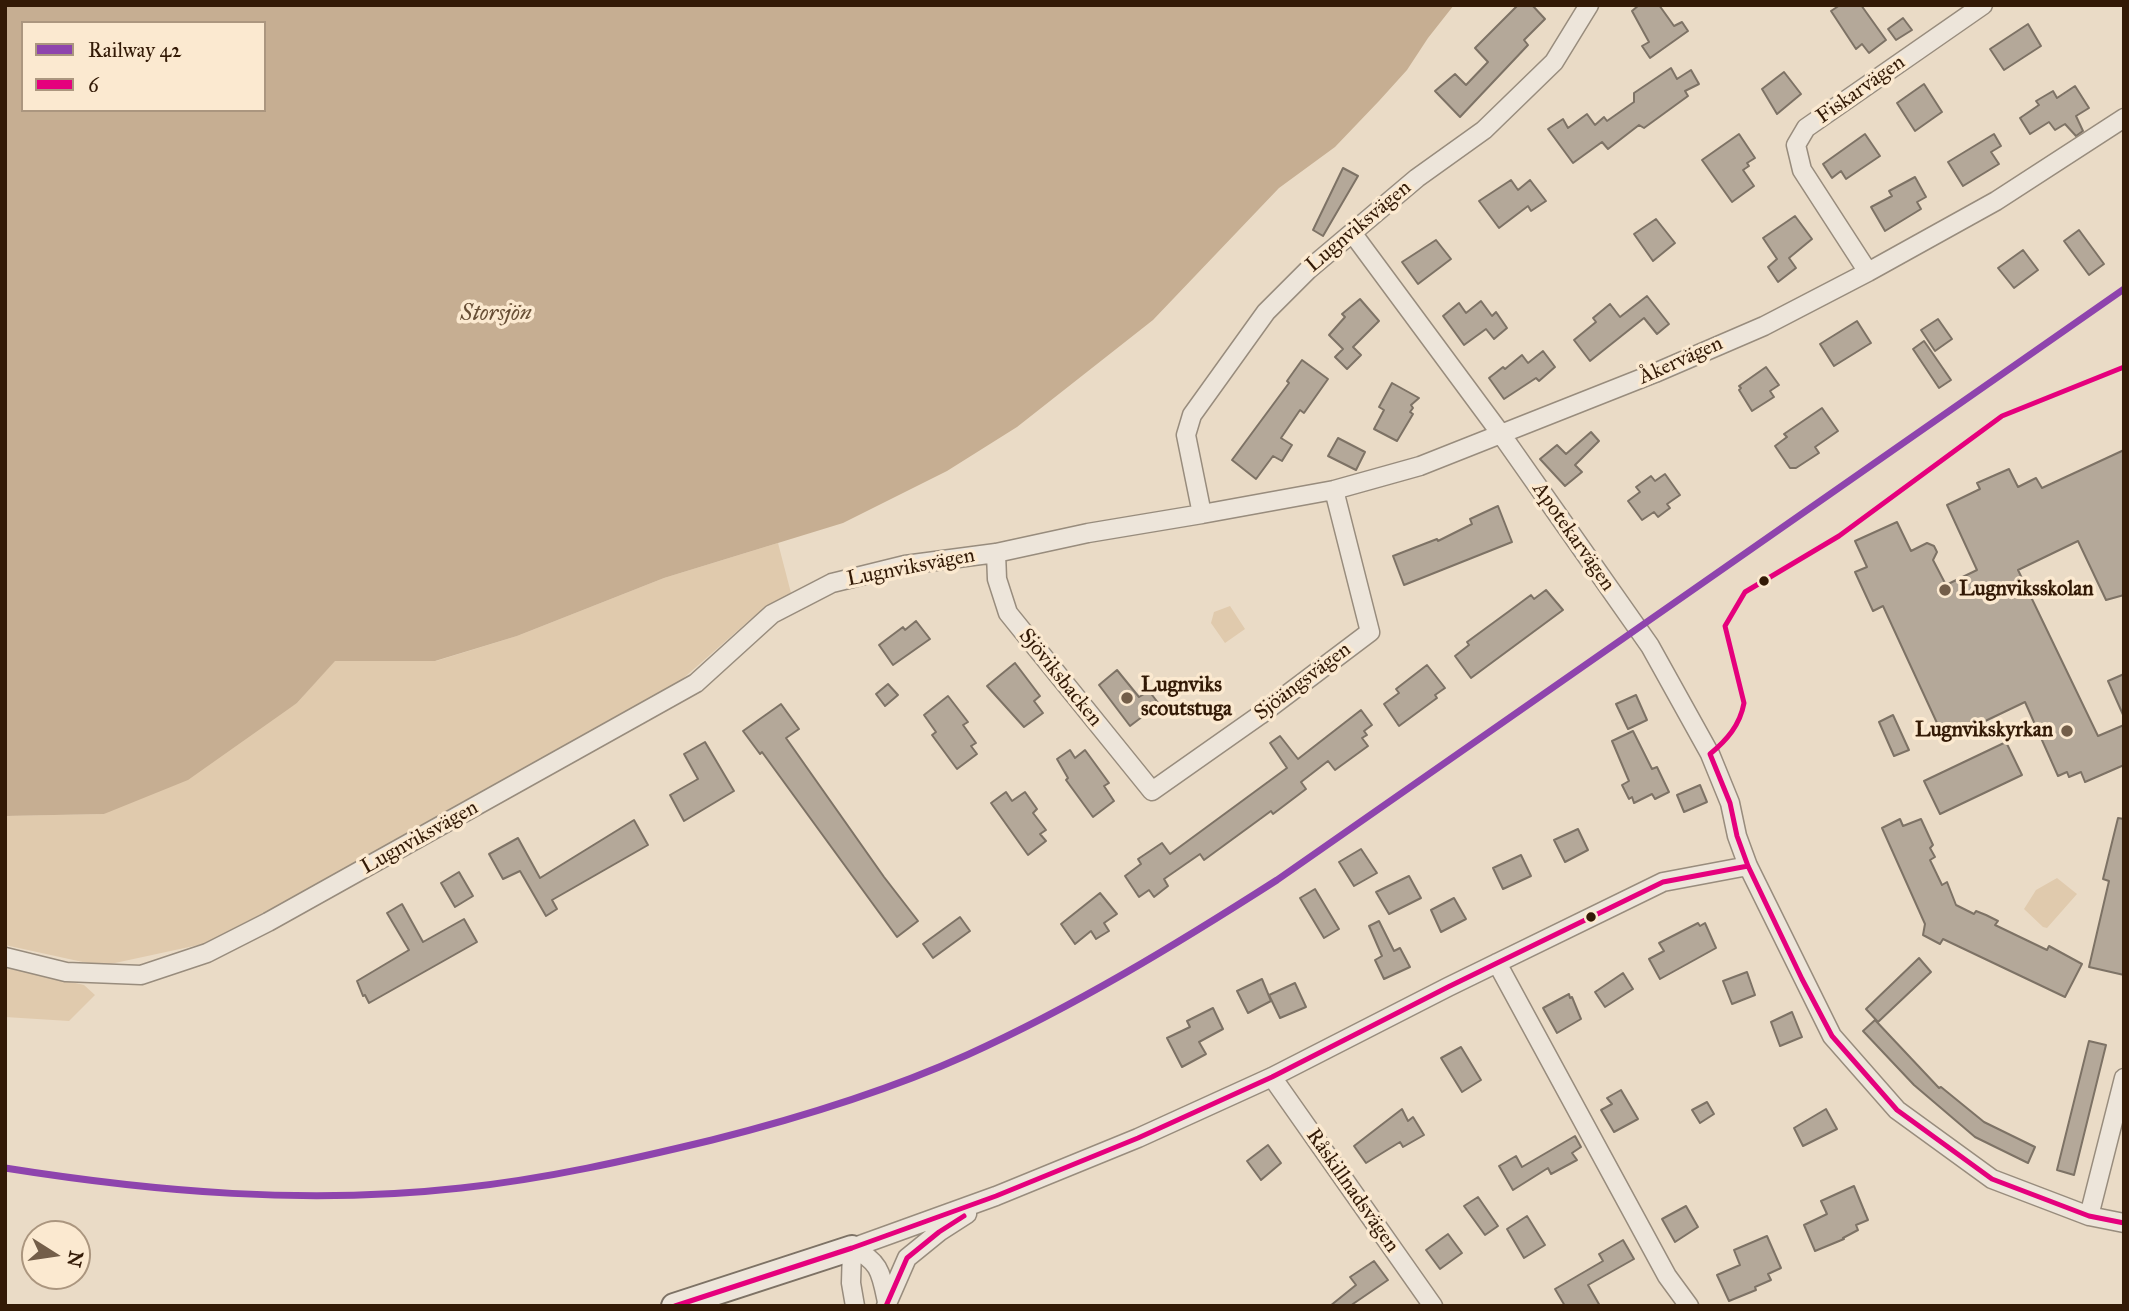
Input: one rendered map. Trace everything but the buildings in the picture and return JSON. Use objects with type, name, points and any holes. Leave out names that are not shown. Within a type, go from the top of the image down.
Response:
[{"type":"main road","points":[[674,1306],[852,1248]]},
{"type":"street","name":"Lugnviksvägen","points":[[5,957],[66,972],[141,975],[207,953],[280,916],[696,683],[772,614],[832,583],[905,565],[996,553],[1088,533],[1202,514],[1186,435],[1192,415],[1266,312],[1308,271],[1417,178],[1483,130],[1554,62],[1589,5]]},
{"type":"street","name":"Fiskarvägen","points":[[1868,272],[1802,170],[1796,145],[1806,128],[1983,5]]},
{"type":"street","name":"Åkervägen","points":[[1202,514],[1334,490],[1420,466],[1587,402],[1764,326],[1996,201],[2124,118]]},
{"type":"street","name":"Apotekarvägen","points":[[1353,234],[1501,434],[1650,646],[1710,754],[1730,803],[1737,836],[1748,866],[1832,1036],[1897,1110],[1992,1179],[2089,1216],[2124,1223]]},
{"type":"street","name":"Sjöängsvägen","points":[[1152,791],[1260,715],[1370,632],[1334,490]]},
{"type":"street","name":"Sjöviksbacken","points":[[996,553],[997,579],[1008,614],[1152,791]]},
{"type":"street","points":[[852,1248],[996,1196],[1138,1138],[1272,1077],[1663,882],[1748,866]]},
{"type":"street","points":[[1497,963],[1667,1276],[1689,1306]]},
{"type":"street","name":"Råskillnadsvägen","points":[[1272,1077],[1433,1306]]},
{"type":"street","points":[[2089,1216],[2124,1078]]},
{"type":"street","points":[[887,1304],[907,1258],[939,1232],[996,1196]]},
{"type":"street","points":[[852,1248],[870,1256],[881,1275],[887,1304]]},
{"type":"street","points":[[852,1248],[851,1283],[855,1306]]},
{"type":"shaded area","points":[[778,543],[791,593],[752,618],[679,682],[353,867],[203,944],[101,966],[5,945],[5,816],[104,814],[297,703],[334,661],[436,661],[517,636],[664,578]]},
{"type":"shaded area","points":[[1230,606],[1245,629],[1225,643],[1211,623],[1214,612]]},
{"type":"shaded area","points":[[2057,878],[2077,894],[2047,928],[2024,909],[2036,890]]},
{"type":"shaded area","points":[[5,967],[84,985],[95,995],[69,1021],[5,1017]]},
{"type":"water","name":"Storsjön","points":[[5,5],[1454,5],[1407,70],[1379,101],[1335,147],[1279,188],[1153,320],[1017,427],[947,471],[843,523],[664,578],[517,636],[435,661],[335,661],[297,703],[188,780],[104,814],[5,816]]},
{"type":"rail line","name":"42","points":[[5,1168],[118,1184],[232,1193],[346,1195],[461,1188],[619,1162],[712,1140],[777,1123],[905,1081],[1007,1036],[1086,995],[1277,880],[2124,289]]},
{"type":"transit line","name":"6","points":[[2124,367],[2002,416],[1839,536],[1745,592],[1725,626],[1744,703],[1732,731],[1710,754],[1730,803],[1737,836],[1748,866],[1802,979],[1832,1036],[1897,1110],[1992,1179],[2089,1216],[2124,1223]]},
{"type":"transit line","name":"6","points":[[675,1306],[852,1248],[996,1196],[1138,1138],[1272,1077],[1663,882],[1748,866]]},
{"type":"transit line","name":"6","points":[[886,1306],[907,1258],[964,1216]]},
{"type":"place","name":"Lugnviksskolan","points":[[1945,590]]},
{"type":"place","name":"Lugnviks scoutstuga","points":[[1127,698]]},
{"type":"place","name":"Lugnvikskyrkan","points":[[2067,731]]}]
